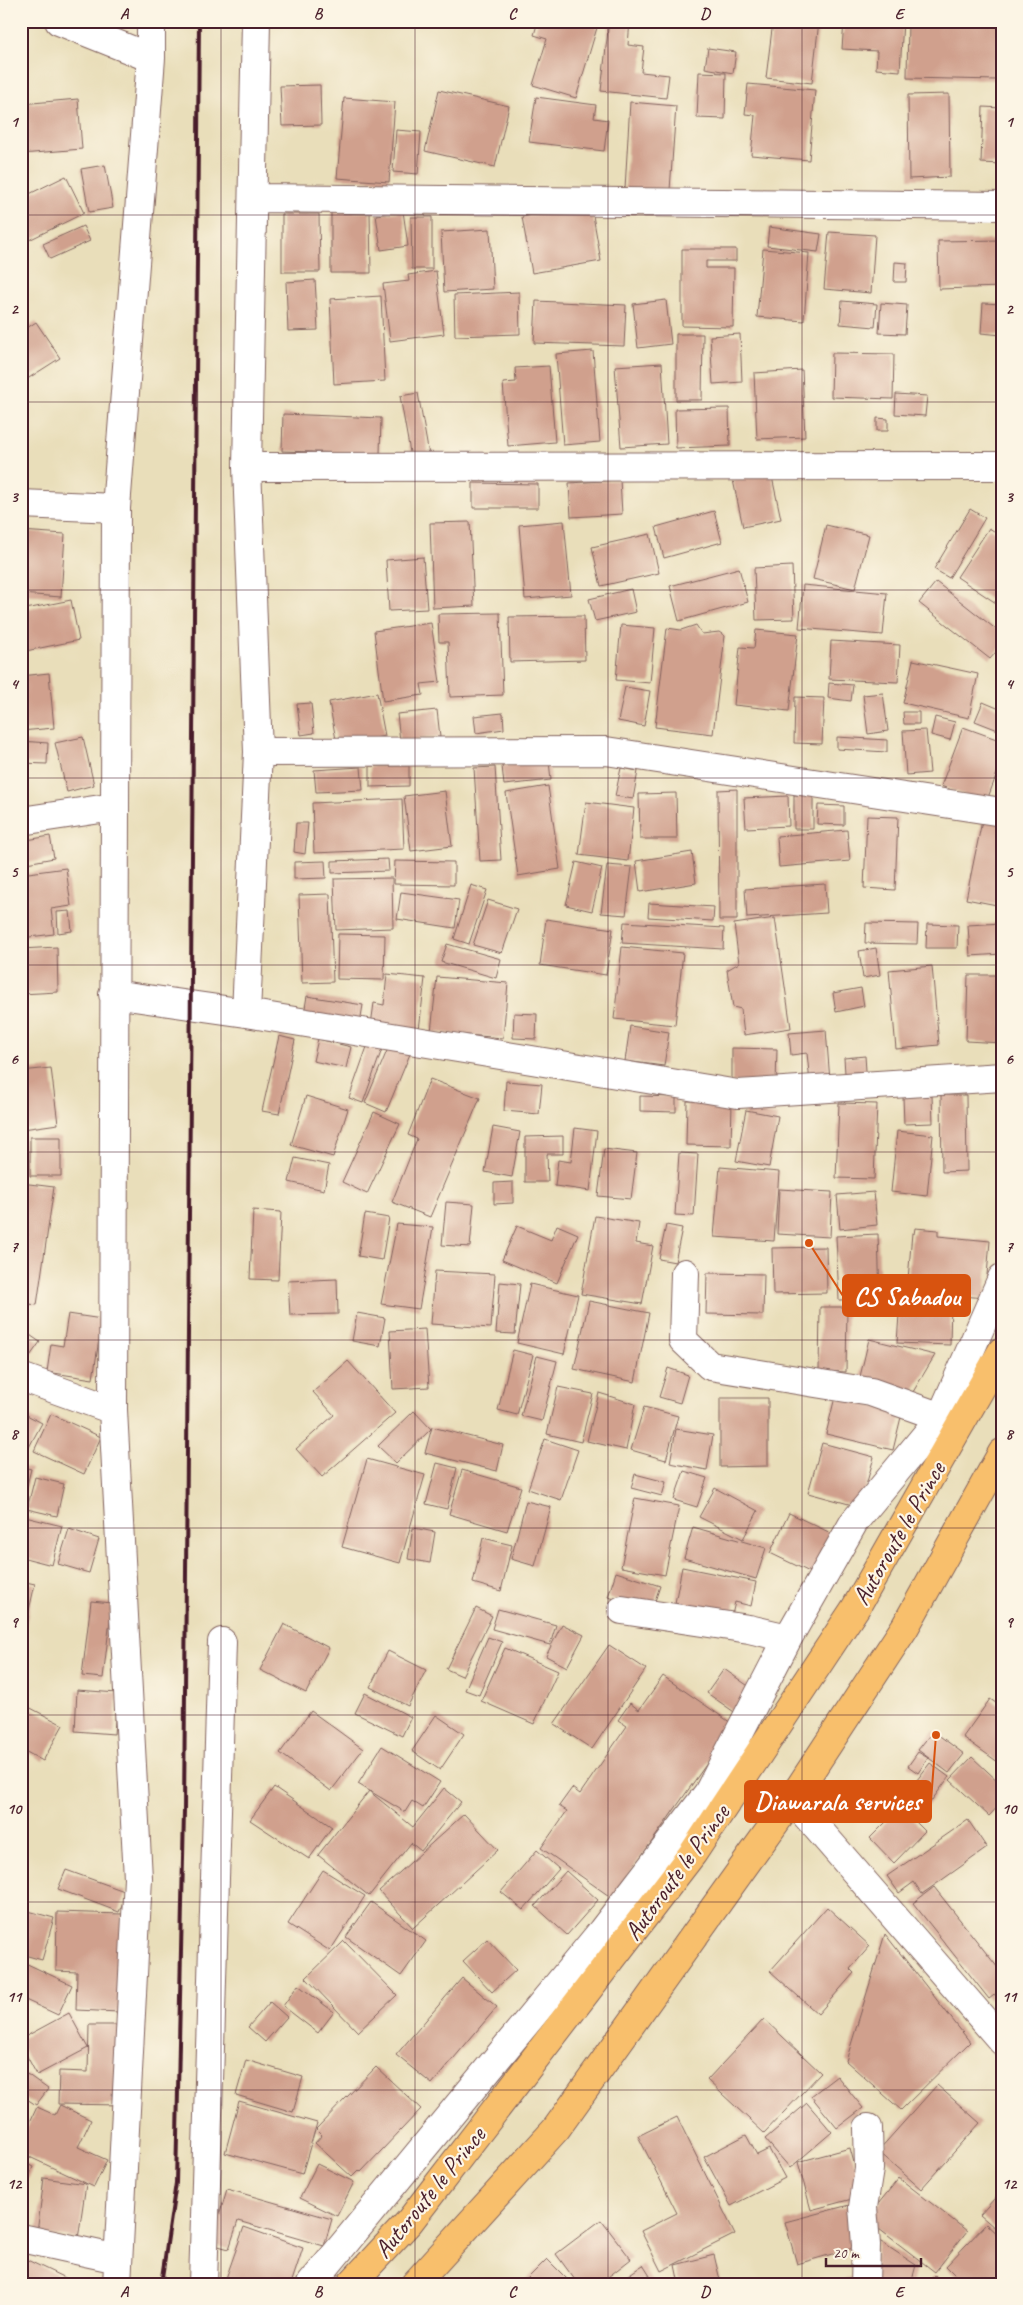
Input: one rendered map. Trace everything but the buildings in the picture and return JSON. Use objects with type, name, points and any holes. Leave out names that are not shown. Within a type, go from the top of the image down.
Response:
[{"type":"main road","name":"Autoroute le Prince","points":[[351,2284],[409,2222],[694,1853],[856,1607],[1002,1351]]},
{"type":"main road","name":"Autoroute le Prince","points":[[415,2284],[556,2129],[792,1799],[905,1627],[1002,1453]]},
{"type":"street","points":[[59,21],[151,58]]},
{"type":"street","points":[[21,2238],[118,2271],[138,1878],[113,1410],[116,508],[151,58],[151,21]]},
{"type":"street","points":[[246,1013],[258,752],[247,468],[256,21]]},
{"type":"street","points":[[253,198],[1002,206]]},
{"type":"street","points":[[247,468],[1002,466]]},
{"type":"street","points":[[21,504],[116,508]]},
{"type":"street","points":[[258,752],[606,751],[1002,812]]},
{"type":"street","points":[[21,821],[114,806]]},
{"type":"street","points":[[113,994],[246,1013],[738,1094],[1002,1077]]},
{"type":"street","points":[[685,1273],[683,1340],[710,1366],[871,1392],[941,1417]]},
{"type":"street","points":[[311,2284],[602,1930],[708,1793],[788,1638],[854,1522],[941,1417],[1002,1278]]},
{"type":"street","points":[[21,1377],[113,1410]]},
{"type":"street","points":[[622,1610],[749,1629],[788,1638]]},
{"type":"street","points":[[203,2284],[222,1642]]},
{"type":"street","points":[[792,1799],[999,2031]]},
{"type":"street","points":[[865,2284],[866,2245],[863,2207],[869,2169],[868,2128]]},
{"type":"railway","points":[[161,2284],[176,2183],[184,1811],[199,21]]},
{"type":"place","name":"CS Sabadou","points":[[809,1243]]},
{"type":"place","name":"Diawarala services","points":[[936,1735]]}]
